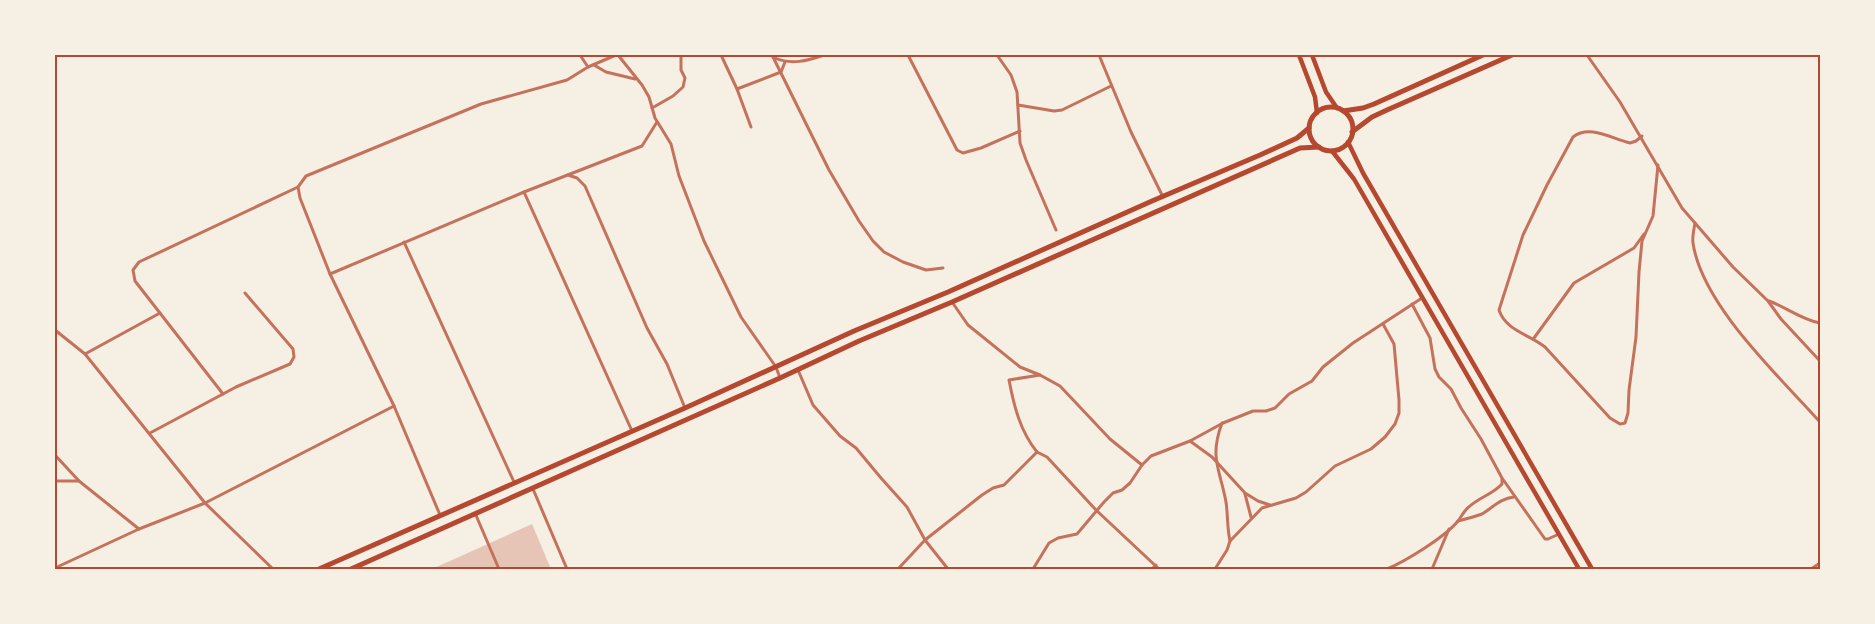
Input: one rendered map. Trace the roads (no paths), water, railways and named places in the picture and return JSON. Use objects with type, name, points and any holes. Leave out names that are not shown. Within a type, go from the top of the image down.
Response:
[{"type":"main road","points":[[1299,55],[1315,97],[1317,112]]},
{"type":"main road","points":[[1312,55],[1326,92],[1336,108]]},
{"type":"main road","points":[[1343,111],[1374,104],[1483,55]]},
{"type":"main road","points":[[1352,132],[1387,110],[1512,55]]},
{"type":"main road","points":[[319,569],[514,482],[632,432],[854,331],[948,292],[1297,138],[1309,128],[1317,112],[1330,107],[1336,108],[1343,111],[1352,122],[1352,132],[1344,147],[1332,150],[1319,147],[1305,148],[1291,152],[952,302],[859,340],[798,370],[351,569]]},
{"type":"main road","points":[[1309,128],[1314,142],[1319,147]]},
{"type":"main road","points":[[1348,142],[1363,173],[1592,569]]},
{"type":"main road","points":[[1332,150],[1354,179],[1579,569]]},
{"type":"main road","points":[[386,539],[390,551]]},
{"type":"street","points":[[580,55],[588,67]]},
{"type":"street","points":[[223,394],[135,281],[132,270],[139,262],[298,187],[306,176],[472,107],[567,80],[588,67],[617,55],[642,85],[657,122],[671,144],[679,176],[704,241],[741,317],[776,367],[780,378]]},
{"type":"street","points":[[652,108],[673,96],[683,87],[685,78],[681,70],[681,55]]},
{"type":"street","points":[[721,55],[737,89],[751,127]]},
{"type":"street","points":[[773,56],[785,62],[801,61],[824,55]]},
{"type":"street","points":[[908,55],[957,150],[963,153],[981,148],[1020,131]]},
{"type":"street","points":[[997,55],[1011,74],[1017,92],[1020,143],[1056,230]]},
{"type":"street","points":[[1099,55],[1131,132],[1163,197]]},
{"type":"street","points":[[1587,55],[1642,136],[1672,194],[1733,267],[1768,301],[1781,319],[1820,361]]},
{"type":"street","points":[[773,56],[829,170],[873,241],[884,252],[903,262],[926,270],[943,268]]},
{"type":"street","points":[[737,89],[781,72],[785,62]]},
{"type":"street","points":[[594,65],[606,72],[637,79]]},
{"type":"street","points":[[1018,105],[1054,111],[1062,110],[1111,86]]},
{"type":"street","points":[[330,274],[524,192],[642,146],[657,122]]},
{"type":"street","points":[[1642,136],[1630,143],[1589,131],[1578,133],[1573,137],[1547,184],[1518,247],[1515,264],[1499,310],[1501,317],[1512,328],[1534,338],[1545,347],[1610,418],[1620,424],[1625,423],[1628,413],[1636,337],[1642,241],[1653,216],[1658,164]]},
{"type":"street","points":[[568,175],[577,178],[585,186],[647,328],[667,364],[685,408]]},
{"type":"street","points":[[298,187],[300,198],[330,274],[394,406],[440,515]]},
{"type":"street","points":[[524,192],[632,432]]},
{"type":"street","points":[[1695,223],[1693,242],[1698,261],[1708,285],[1725,313],[1752,347],[1820,422]]},
{"type":"street","points":[[1534,338],[1574,283],[1634,248],[1647,229]]},
{"type":"street","points":[[404,242],[514,482]]},
{"type":"street","points":[[150,433],[223,394],[290,364],[294,357],[293,350],[245,293]]},
{"type":"street","points":[[1033,569],[1049,543],[1058,538],[1077,534],[1096,510],[1113,494],[1122,490],[1130,483],[1151,456],[1190,441],[1223,423],[1253,411],[1266,411],[1275,408],[1289,394],[1312,380],[1323,367],[1353,343],[1422,298]]},
{"type":"street","points":[[1768,301],[1783,306],[1810,321],[1820,323]]},
{"type":"street","points":[[952,302],[968,325],[1020,367],[1060,386],[1110,438],[1142,466]]},
{"type":"street","points":[[1412,304],[1430,338],[1435,369],[1439,377],[1451,388],[1514,498],[1544,538],[1548,540],[1559,534]]},
{"type":"street","points":[[86,354],[160,314]]},
{"type":"street","points":[[1230,541],[1251,517],[1262,508],[1296,498],[1306,492],[1335,466],[1371,449],[1385,437],[1395,424],[1399,413],[1399,400],[1394,344],[1383,324]]},
{"type":"street","points":[[55,330],[86,354],[205,503],[273,569]]},
{"type":"street","points":[[798,370],[813,405],[840,436],[856,448],[907,507],[925,540],[948,569]]},
{"type":"street","points":[[1040,375],[1009,380],[1013,402],[1029,442],[1037,452],[1047,457],[1096,510],[1159,569]]},
{"type":"street","points":[[55,568],[139,529],[205,503],[394,406]]},
{"type":"street","points":[[1215,569],[1228,550],[1230,541],[1226,501],[1216,461],[1215,446],[1223,423]]},
{"type":"street","points":[[1190,441],[1202,448],[1216,461],[1245,493],[1258,501],[1271,505]]},
{"type":"street","points":[[898,569],[925,540],[982,495],[1004,484],[1037,452]]},
{"type":"street","points":[[55,455],[79,481],[139,529]]},
{"type":"street","points":[[1387,569],[1398,564],[1450,528],[1469,506],[1498,489],[1502,484],[1502,478]]},
{"type":"street","points":[[55,481],[79,481]]},
{"type":"street","points":[[533,488],[567,569]]},
{"type":"street","points":[[1245,493],[1251,517]]},
{"type":"street","points":[[1458,521],[1483,513],[1508,498],[1514,498]]},
{"type":"street","points":[[475,513],[499,569]]},
{"type":"street","points":[[1432,569],[1450,528]]},
{"type":"street","points":[[1811,569],[1820,563]]},
{"type":"street","points":[[1152,569],[1156,565]]}]
